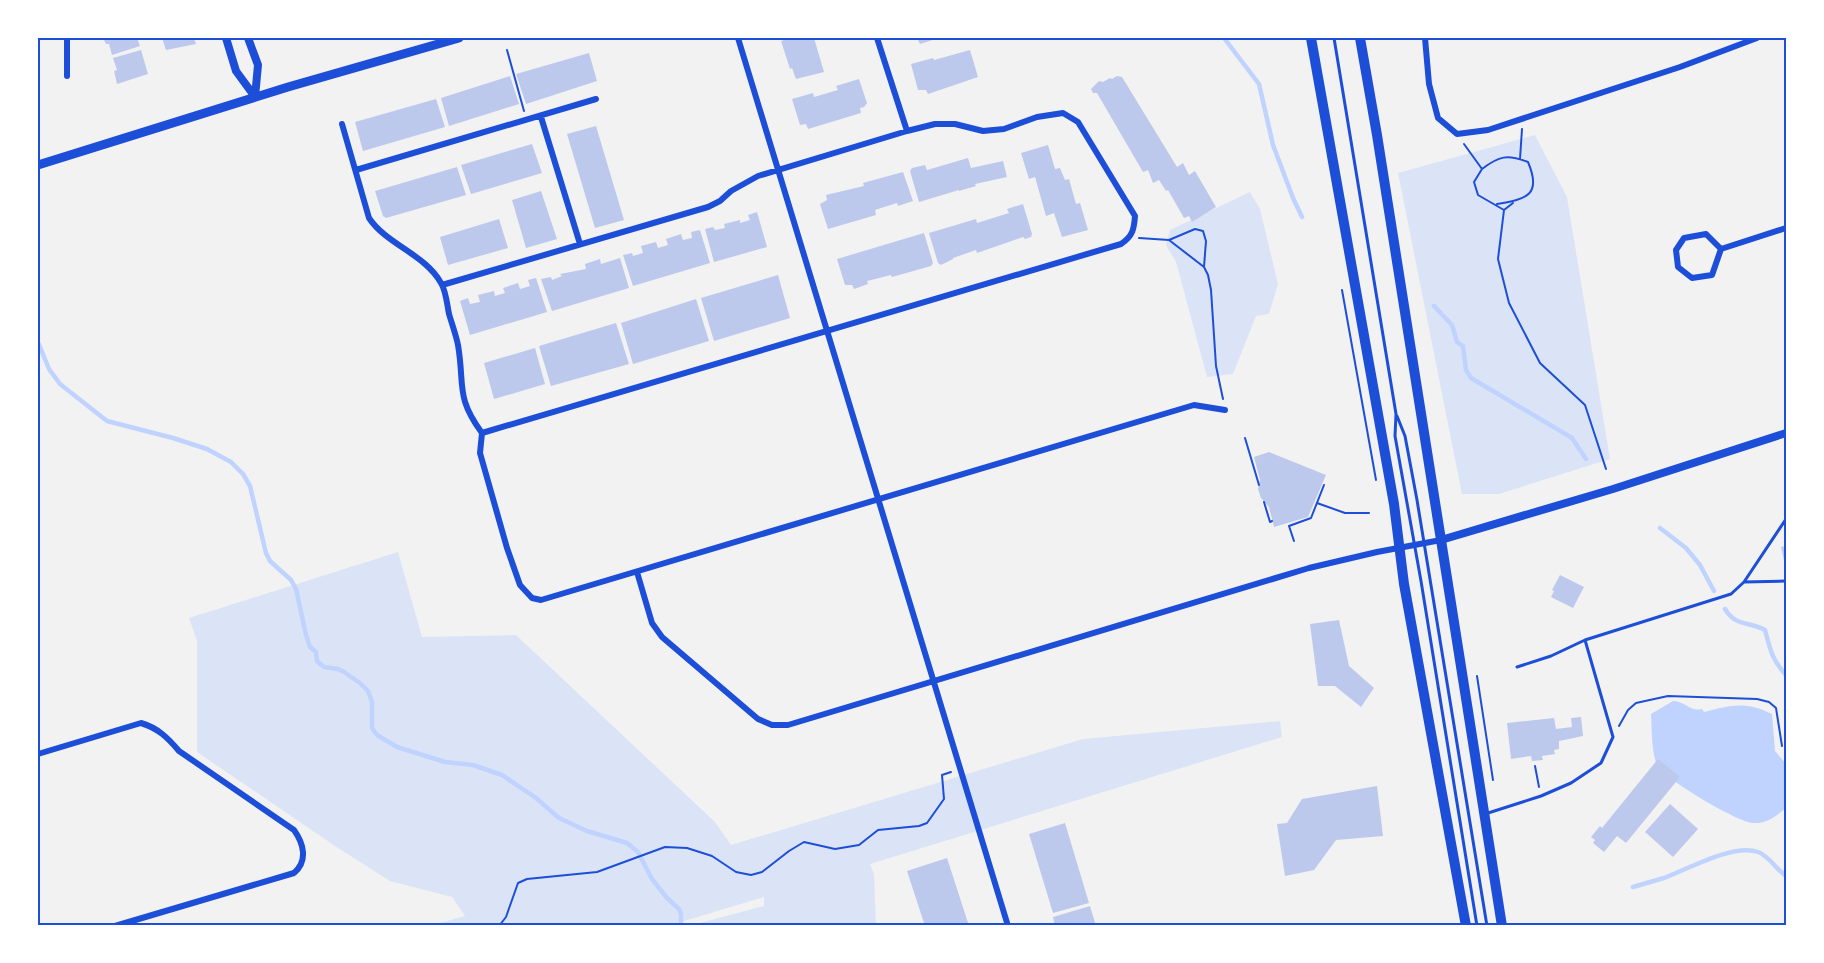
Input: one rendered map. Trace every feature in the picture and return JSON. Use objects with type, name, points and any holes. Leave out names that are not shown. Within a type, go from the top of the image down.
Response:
[{"type":"main road","points":[[38,165],[255,97],[459,38]]},
{"type":"main road","points":[[1311,38],[1400,547],[1404,584],[1466,926]]},
{"type":"main road","points":[[1360,38],[1385,182],[1502,926]]},
{"type":"street","points":[[67,38],[67,76]]},
{"type":"street","points":[[226,38],[237,71],[255,97]]},
{"type":"street","points":[[248,38],[258,65],[255,97]]},
{"type":"street","points":[[738,38],[1008,926]]},
{"type":"street","points":[[877,38],[907,131]]},
{"type":"street","points":[[1425,38],[1429,84],[1438,118],[1457,134],[1488,129],[1680,67],[1757,38]]},
{"type":"street","points":[[356,170],[596,99]]},
{"type":"street","points":[[442,285],[708,207],[720,201],[731,190],[758,176],[935,124],[955,124],[983,131],[1004,129],[1037,117],[1063,113],[1078,122],[1135,216],[1134,229],[1130,237],[1115,246],[482,433]]},
{"type":"street","points":[[541,117],[580,244]]},
{"type":"street","points":[[342,124],[369,218],[378,231],[424,264],[436,275],[442,285],[458,346],[462,395],[469,416],[482,433],[480,453],[507,548],[520,585],[532,598],[541,600],[637,573],[1194,405],[1225,410]]},
{"type":"street","points":[[1721,249],[1786,228]]},
{"type":"street","points":[[1706,234],[1721,249],[1712,275],[1692,278],[1678,267],[1676,250],[1684,238],[1706,234]]},
{"type":"street","points":[[637,573],[652,623],[662,637],[758,719],[772,725],[788,725],[1309,568],[1440,540],[1601,493],[1786,434]]},
{"type":"street","points":[[38,753],[141,723],[151,726],[166,736],[179,751],[294,830],[301,839],[304,859],[301,868],[294,873],[115,926]]},
{"type":"lane","points":[[1334,38],[1396,414],[1395,436],[1477,926]]},
{"type":"lane","points":[[1396,414],[1405,436],[1487,926]]},
{"type":"lane","points":[[1517,667],[1551,656],[1585,640],[1731,594],[1744,582],[1786,519]]},
{"type":"lane","points":[[1744,582],[1786,581]]},
{"type":"lane","points":[[1484,815],[1541,796],[1571,783],[1601,763],[1613,737],[1585,640]]},
{"type":"path","points":[[507,50],[525,112]]},
{"type":"path","points":[[1520,159],[1523,117]]},
{"type":"path","points":[[1457,134],[1482,169]]},
{"type":"path","points":[[1495,204],[1529,196],[1534,187],[1533,175],[1528,162],[1513,156],[1495,160],[1482,169],[1474,182],[1478,195],[1504,210]]},
{"type":"path","points":[[1515,201],[1504,210],[1498,260],[1509,303],[1539,363],[1585,405],[1606,469]]},
{"type":"path","points":[[1130,237],[1169,240],[1195,230],[1203,231],[1206,241],[1204,267]]},
{"type":"path","points":[[1169,240],[1204,267],[1208,275],[1216,366],[1225,410]]},
{"type":"path","points":[[1245,438],[1259,484]]},
{"type":"path","points":[[1294,541],[1289,524],[1311,518],[1324,485]]},
{"type":"path","points":[[1264,502],[1270,522],[1272,521]]},
{"type":"path","points":[[1317,503],[1345,513],[1370,513]]},
{"type":"path","points":[[1612,731],[1621,725],[1628,710],[1636,703],[1668,696],[1758,699],[1769,702],[1776,708],[1782,746]]},
{"type":"path","points":[[1535,766],[1541,796]]},
{"type":"path","points":[[499,926],[506,917],[518,883],[527,879],[597,872],[665,847],[687,848],[712,856],[736,872],[751,875],[762,872],[804,842],[835,849],[859,845],[878,830],[919,826],[927,823],[944,799],[942,774],[960,770]]},
{"type":"shaded area","points":[[1535,135],[1567,197],[1610,459],[1499,494],[1462,494],[1398,173]]},
{"type":"shaded area","points":[[1250,192],[1260,209],[1278,284],[1269,314],[1256,316],[1233,374],[1207,377],[1176,262],[1166,245],[1170,230]]},
{"type":"shaded area","points":[[398,552],[422,637],[516,635],[715,822],[731,845],[1083,739],[1280,721],[1282,737],[870,864],[874,874],[876,925],[692,925],[764,906],[764,897],[671,925],[433,925],[465,916],[452,897],[390,881],[197,752],[197,641],[189,618]]},
{"type":"water","points":[[1673,701],[1694,709],[1702,709],[1704,712],[1746,706],[1772,714],[1775,751],[1786,764],[1786,808],[1763,822],[1746,821],[1704,800],[1665,774],[1656,763],[1652,742],[1651,714]]},
{"type":"building","points":[[103,38],[137,38],[140,46],[112,55],[109,44],[106,44]]},
{"type":"building","points":[[162,38],[194,38],[196,44],[166,50]]},
{"type":"building","points":[[784,38],[814,38],[824,72],[796,79],[792,68],[790,69],[781,41]]},
{"type":"building","points":[[917,38],[939,38],[920,44]]},
{"type":"building","points":[[141,50],[148,74],[117,84],[114,71],[117,70],[113,58]]},
{"type":"building","points":[[970,50],[978,77],[928,94],[926,90],[918,90],[911,64]]},
{"type":"building","points":[[589,53],[597,81],[526,104],[516,74]]},
{"type":"building","points":[[510,76],[519,104],[449,126],[441,98]]},
{"type":"building","points":[[1117,76],[1122,77],[1177,167],[1183,163],[1189,175],[1195,171],[1216,207],[1192,222],[1189,216],[1184,218],[1168,190],[1166,191],[1159,180],[1153,183],[1148,170],[1143,172],[1097,93],[1093,93],[1091,89],[1099,81],[1103,82]]},
{"type":"building","points":[[859,79],[867,103],[860,108],[861,113],[808,129],[806,124],[800,125],[792,99],[813,93],[814,97],[838,90],[836,86]]},
{"type":"building","points":[[436,99],[445,127],[363,151],[355,122]]},
{"type":"building","points":[[596,126],[624,220],[595,228],[567,134]]},
{"type":"building","points":[[532,144],[542,173],[471,194],[461,165]]},
{"type":"building","points":[[1048,145],[1055,169],[1060,168],[1065,180],[1069,179],[1076,204],[1080,203],[1088,230],[1062,237],[1054,213],[1046,216],[1035,177],[1029,179],[1021,153]]},
{"type":"building","points":[[968,158],[971,168],[1003,161],[1007,177],[975,184],[976,186],[919,202],[910,171],[912,168],[925,165],[927,170]]},
{"type":"building","points":[[457,167],[466,195],[386,218],[383,216],[375,191]]},
{"type":"building","points":[[903,172],[913,201],[875,210],[876,215],[828,229],[820,204],[827,200],[826,195],[864,186],[863,183]]},
{"type":"building","points":[[541,191],[557,239],[526,248],[512,200]]},
{"type":"building","points":[[1023,204],[1031,237],[1025,239],[1023,237],[977,253],[976,250],[941,265],[938,263],[929,233],[976,219],[977,223],[1009,213],[1007,209]]},
{"type":"building","points":[[757,212],[767,247],[714,262],[705,229],[725,228],[724,224],[750,220],[748,215]]},
{"type":"building","points":[[499,219],[508,248],[448,265],[440,237]]},
{"type":"building","points":[[700,230],[710,263],[633,286],[623,255],[632,253],[633,256],[643,253],[641,246],[656,242],[658,248],[668,245],[666,239],[681,234],[683,240],[692,238],[691,232]]},
{"type":"building","points":[[924,233],[933,263],[931,266],[892,277],[891,275],[867,281],[868,284],[854,289],[852,285],[845,285],[837,259]]},
{"type":"building","points":[[620,258],[629,288],[552,311],[541,279],[551,277],[552,280],[562,276],[560,274],[586,269],[585,264],[600,259],[601,264]]},
{"type":"building","points":[[778,275],[790,318],[714,341],[701,298]]},
{"type":"building","points":[[536,278],[547,312],[470,335],[460,301],[468,298],[470,304],[480,302],[478,295],[494,291],[495,296],[505,293],[503,288],[518,283],[520,289],[530,286],[528,280]]},
{"type":"building","points":[[696,299],[709,341],[633,364],[621,323]]},
{"type":"building","points":[[616,323],[629,364],[551,386],[539,346]]},
{"type":"building","points":[[535,348],[545,384],[494,399],[484,363]]},
{"type":"building","points":[[1269,452],[1326,475],[1308,517],[1274,527],[1269,507],[1261,498],[1258,489],[1260,480],[1254,457]]},
{"type":"building","points":[[1786,546],[1786,561],[1784,561],[1781,547]]},
{"type":"building","points":[[1560,575],[1584,587],[1573,608],[1551,597]]},
{"type":"building","points":[[1339,620],[1349,666],[1374,688],[1361,707],[1335,686],[1318,686],[1310,624]]},
{"type":"building","points":[[1581,717],[1583,736],[1559,741],[1559,749],[1554,750],[1555,754],[1542,756],[1543,760],[1532,761],[1531,756],[1511,759],[1507,723],[1554,718],[1556,729],[1572,727],[1571,718]]},
{"type":"building","points":[[1658,759],[1680,777],[1626,843],[1617,836],[1604,852],[1593,843],[1595,840],[1591,837],[1600,826],[1602,828]]},
{"type":"building","points":[[1377,786],[1383,836],[1336,840],[1314,870],[1285,876],[1277,824],[1287,823],[1302,799]]},
{"type":"building","points":[[1670,804],[1698,829],[1673,857],[1645,832]]},
{"type":"building","points":[[1065,823],[1089,903],[1053,913],[1029,834]]},
{"type":"building","points":[[947,858],[969,926],[925,926],[907,871]]},
{"type":"building","points":[[1090,906],[1096,926],[1055,926],[1053,917]]},
{"type":"waterway","points":[[1224,38],[1259,84],[1273,145],[1302,217]]},
{"type":"waterway","points":[[1434,306],[1452,325],[1457,342],[1463,346],[1466,370],[1471,378],[1572,438],[1586,459]]},
{"type":"waterway","points":[[38,342],[49,369],[60,384],[107,421],[207,449],[231,462],[243,474],[250,486],[266,553],[270,561],[291,580],[296,589],[306,635],[310,647],[316,652],[317,661],[324,667],[344,672],[368,691],[372,702],[372,728],[377,735],[397,747],[445,762],[473,765],[502,775],[536,798],[559,818],[587,831],[627,843],[638,852],[652,879],[679,909],[681,926]]},
{"type":"waterway","points":[[1660,528],[1686,548],[1700,565],[1714,591]]},
{"type":"waterway","points":[[1725,609],[1734,619],[1765,630],[1770,649],[1786,675]]},
{"type":"waterway","points":[[1633,887],[1664,878],[1724,854],[1748,850],[1762,854],[1786,876]]}]
